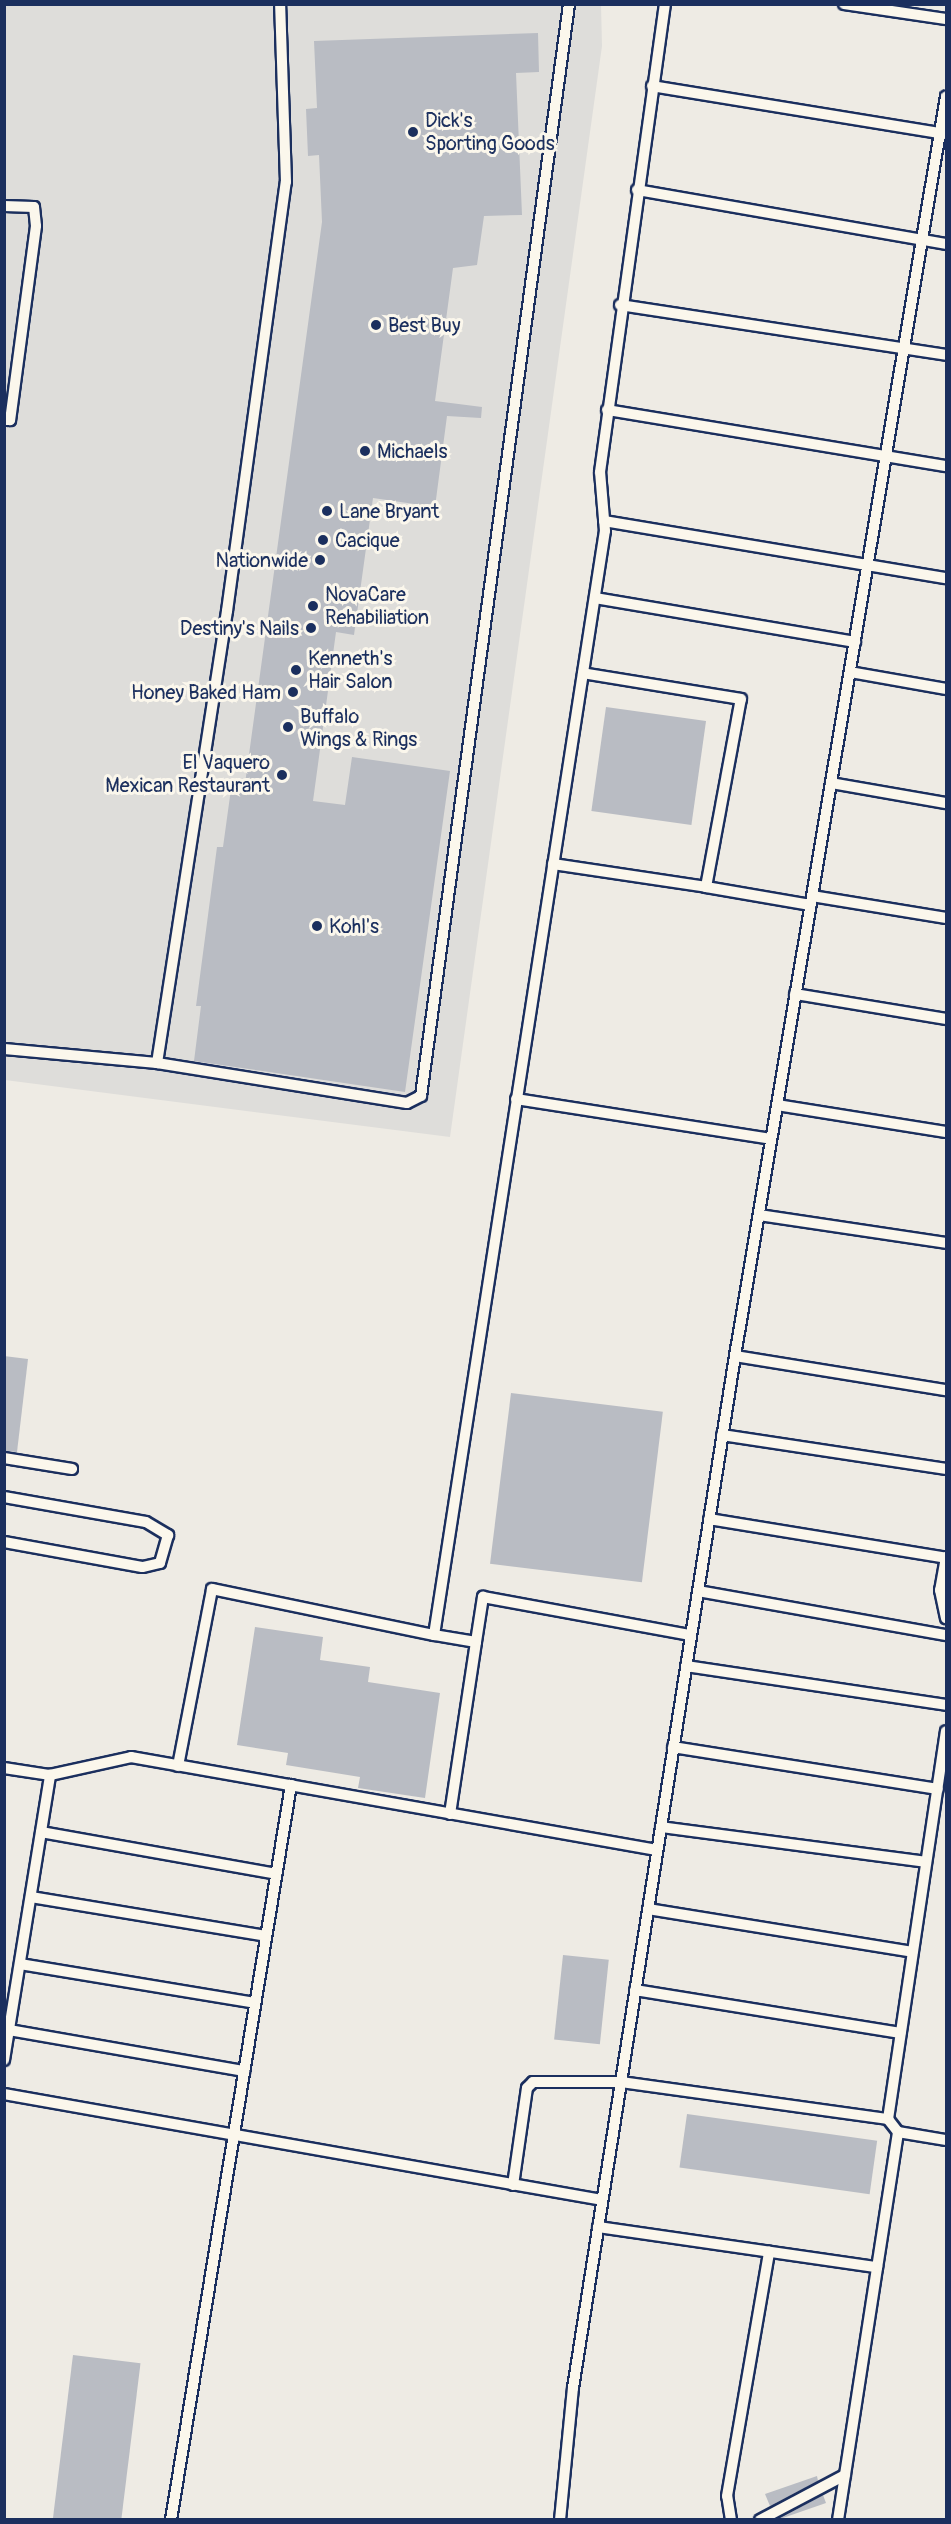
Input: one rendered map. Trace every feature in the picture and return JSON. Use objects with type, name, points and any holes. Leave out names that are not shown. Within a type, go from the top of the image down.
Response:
[{"type":"lane","points":[[157,1063],[227,612],[286,182],[280,4]]},
{"type":"lane","points":[[4,1049],[157,1063],[407,1103],[421,1096],[569,4]]},
{"type":"lane","points":[[434,1635],[595,598],[604,521],[600,472],[607,410],[665,4]]},
{"type":"lane","points":[[844,4],[946,19]]},
{"type":"lane","points":[[652,86],[943,134]]},
{"type":"lane","points":[[560,2520],[573,2388],[722,1435],[922,240],[943,134],[946,97]]},
{"type":"lane","points":[[637,190],[946,244]]},
{"type":"lane","points":[[4,206],[34,207],[36,226],[9,420],[4,420]]},
{"type":"lane","points":[[621,305],[946,355]]},
{"type":"lane","points":[[607,410],[946,466]]},
{"type":"lane","points":[[604,521],[867,567],[946,578]]},
{"type":"lane","points":[[595,598],[855,642]]},
{"type":"lane","points":[[850,672],[946,689]]},
{"type":"lane","points":[[583,673],[741,699],[706,887]]},
{"type":"lane","points":[[831,783],[946,803]]},
{"type":"lane","points":[[553,864],[706,887],[946,918]]},
{"type":"lane","points":[[795,994],[946,1019]]},
{"type":"lane","points":[[516,1099],[771,1140]]},
{"type":"lane","points":[[777,1105],[946,1132]]},
{"type":"lane","points":[[759,1215],[946,1243]]},
{"type":"lane","points":[[735,1356],[946,1390]]},
{"type":"lane","points":[[722,1435],[946,1469]]},
{"type":"lane","points":[[4,1458],[72,1468]]},
{"type":"lane","points":[[4,1497],[146,1522],[168,1535],[160,1563],[142,1567],[4,1542]]},
{"type":"lane","points":[[709,1518],[946,1557],[940,1590],[946,1618]]},
{"type":"lane","points":[[178,1766],[212,1589],[476,1642]]},
{"type":"lane","points":[[698,1591],[946,1635]]},
{"type":"lane","points":[[450,1814],[483,1597],[691,1635]]},
{"type":"lane","points":[[686,1666],[946,1705]]},
{"type":"lane","points":[[888,2119],[946,1731]]},
{"type":"lane","points":[[673,1747],[938,1789]]},
{"type":"lane","points":[[4,1768],[50,1774],[130,1757],[657,1850]]},
{"type":"lane","points":[[4,2060],[50,1774]]},
{"type":"lane","points":[[171,2520],[291,1785]]},
{"type":"lane","points":[[661,1827],[926,1862]]},
{"type":"lane","points":[[41,1832],[276,1874]]},
{"type":"lane","points":[[31,1898],[266,1936]]},
{"type":"lane","points":[[648,1909],[913,1952]]},
{"type":"lane","points":[[20,1964],[255,2003]]},
{"type":"lane","points":[[635,1990],[901,2033]]},
{"type":"lane","points":[[9,2030],[244,2071]]},
{"type":"lane","points":[[513,2185],[527,2088],[533,2082],[621,2082],[888,2119],[898,2132],[946,2140]]},
{"type":"lane","points":[[4,2094],[602,2200]]},
{"type":"lane","points":[[838,2520],[898,2132]]},
{"type":"lane","points":[[598,2227],[877,2268]]},
{"type":"lane","points":[[731,2520],[727,2496],[769,2252]]},
{"type":"lane","points":[[760,2520],[845,2475]]},
{"type":"shaded area","points":[[5,5],[601,5],[602,46],[450,1137],[5,1080]]},
{"type":"building","points":[[538,33],[539,72],[516,73],[522,215],[484,216],[477,265],[453,268],[435,401],[482,407],[481,418],[447,416],[435,507],[373,498],[354,635],[336,632],[313,801],[345,805],[352,757],[450,771],[405,1092],[194,1061],[201,1006],[196,1006],[217,847],[223,847],[231,789],[244,791],[322,222],[319,155],[308,156],[306,109],[317,108],[314,41]]},
{"type":"building","points":[[606,707],[706,721],[691,825],[591,811]]},
{"type":"building","points":[[4,1356],[28,1359],[17,1452],[4,1451]]},
{"type":"building","points":[[511,1393],[663,1412],[642,1582],[490,1564]]},
{"type":"building","points":[[255,1627],[323,1637],[320,1660],[370,1667],[368,1682],[440,1693],[425,1798],[358,1788],[360,1777],[286,1765],[288,1753],[237,1745]]},
{"type":"building","points":[[563,1955],[609,1960],[600,2044],[554,2040]]},
{"type":"building","points":[[687,2114],[877,2141],[870,2194],[679,2167]]},
{"type":"building","points":[[73,2355],[140,2363],[121,2520],[53,2520]]},
{"type":"building","points":[[817,2476],[818,2481],[770,2506],[765,2494]]},
{"type":"building","points":[[823,2495],[826,2503],[777,2520]]},
{"type":"place","name":"Dick's Sporting Goods","points":[[413,132]]},
{"type":"place","name":"Best Buy","points":[[376,325]]},
{"type":"place","name":"Michaels","points":[[365,451]]},
{"type":"place","name":"Lane Bryant","points":[[327,511]]},
{"type":"place","name":"Cacique","points":[[323,540]]},
{"type":"place","name":"Nationwide","points":[[320,560]]},
{"type":"place","name":"NovaCare Rehabiliation","points":[[313,606]]},
{"type":"place","name":"Destiny's Nails","points":[[311,628]]},
{"type":"place","name":"Kenneth's Hair Salon","points":[[296,670]]},
{"type":"place","name":"Honey Baked Ham","points":[[293,692]]},
{"type":"place","name":"Buffalo Wings & Rings","points":[[288,727]]},
{"type":"place","name":"El Vaquero Mexican Restaurant","points":[[282,775]]},
{"type":"place","name":"Kohl's","points":[[317,926]]}]
